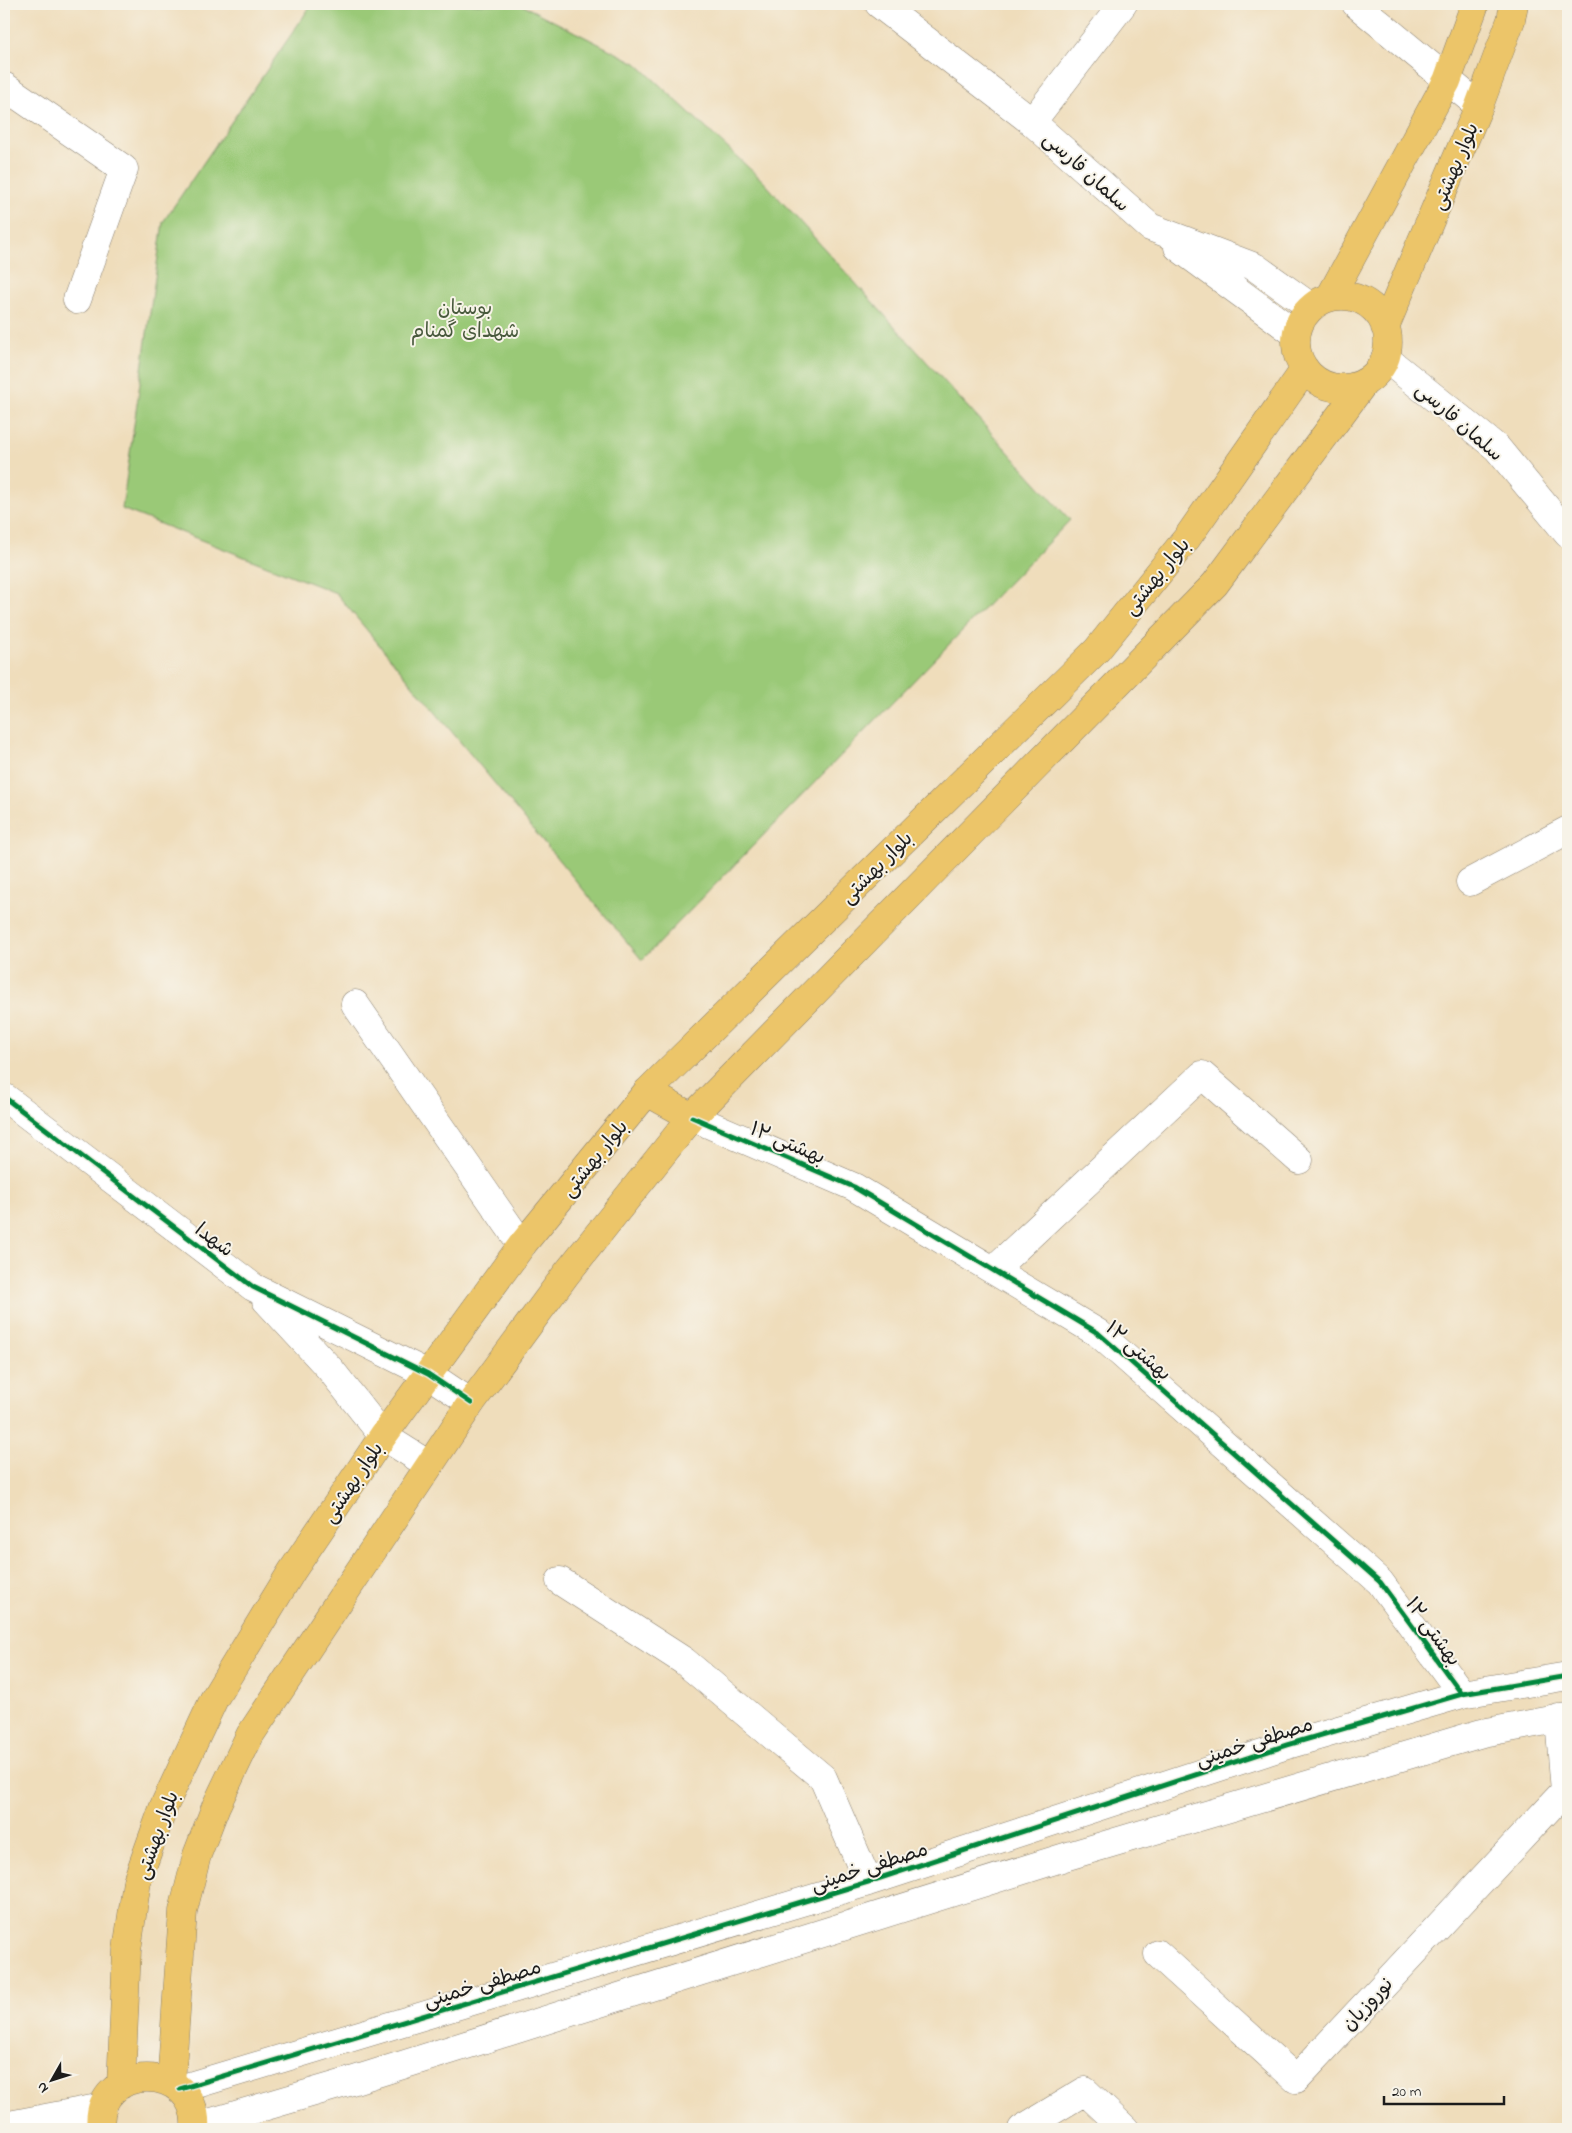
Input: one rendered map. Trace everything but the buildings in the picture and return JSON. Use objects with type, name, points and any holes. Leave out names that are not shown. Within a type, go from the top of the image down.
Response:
[{"type":"main road","points":[[1364,383],[1338,388],[1320,382],[1305,369],[1299,358],[1296,334],[1302,320],[1321,302],[1447,82],[1474,4]]},
{"type":"main road","name":"بلوار بهشتی","points":[[1385,326],[1479,106],[1511,20],[1514,4]]},
{"type":"main road","points":[[176,2086],[183,1911],[197,1855],[216,1806],[250,1735],[471,1403],[567,1273],[692,1117],[1216,584],[1364,383],[1372,376],[1385,358],[1388,342],[1385,326],[1378,315],[1363,302],[1343,296],[1321,302]]},
{"type":"main road","name":"بلوار بهشتی","points":[[120,2085],[127,1950],[137,1881],[164,1806],[214,1699],[292,1571],[383,1436],[522,1245],[647,1092],[1096,650],[1187,538],[1305,369]]},
{"type":"main road","points":[[647,1092],[692,1117]]},
{"type":"main road","points":[[102,2118],[110,2094],[120,2085],[133,2079],[159,2078],[176,2086],[189,2100],[195,2128]]},
{"type":"street","name":"سلمان فارسی","points":[[879,4],[1032,122],[1150,227],[1254,267],[1321,302]]},
{"type":"street","points":[[1032,122],[1123,4]]},
{"type":"street","points":[[1356,4],[1447,82],[1479,106]]},
{"type":"street","points":[[4,86],[124,169],[77,300]]},
{"type":"street","points":[[1150,227],[1296,334]]},
{"type":"street","name":"سلمان فارسی","points":[[1385,358],[1497,448],[1568,534]]},
{"type":"street","points":[[1470,882],[1568,830]]},
{"type":"street","points":[[355,1004],[522,1245]]},
{"type":"street","points":[[993,1270],[1202,1075],[1299,1160]]},
{"type":"street","name":"شهدا","points":[[4,1097],[253,1287],[428,1374],[471,1403]]},
{"type":"street","name":"بهشتی ۱۲","points":[[692,1117],[854,1187],[1098,1333],[1380,1582],[1462,1694]]},
{"type":"street","points":[[253,1287],[330,1369],[383,1436],[428,1465]]},
{"type":"street","points":[[560,1581],[684,1661],[823,1778],[868,1882]]},
{"type":"street","name":"مصطفی خمینی","points":[[176,2086],[868,1882],[1287,1745],[1462,1694],[1568,1676]]},
{"type":"street","points":[[195,2128],[345,2083],[1078,1853],[1482,1732],[1564,1718]]},
{"type":"street","name":"نوروزیان","points":[[1158,1954],[1296,2079],[1567,1792],[1564,1718]]},
{"type":"street","points":[[1022,2129],[1085,2090],[1125,2129]]},
{"type":"street","points":[[4,2126],[102,2118]]},
{"type":"green space","name":"بوستان شهدای گمنام","points":[[312,4],[520,4],[636,63],[763,181],[1070,520],[642,960],[336,593],[122,509],[163,222]]},
{"type":"cycle path","points":[[4,1097],[253,1287],[428,1374],[471,1403]]},
{"type":"cycle path","points":[[692,1117],[854,1187],[1098,1333],[1380,1582],[1462,1694]]},
{"type":"cycle path","points":[[180,2089],[868,1882],[1287,1745],[1462,1694],[1568,1676]]}]
